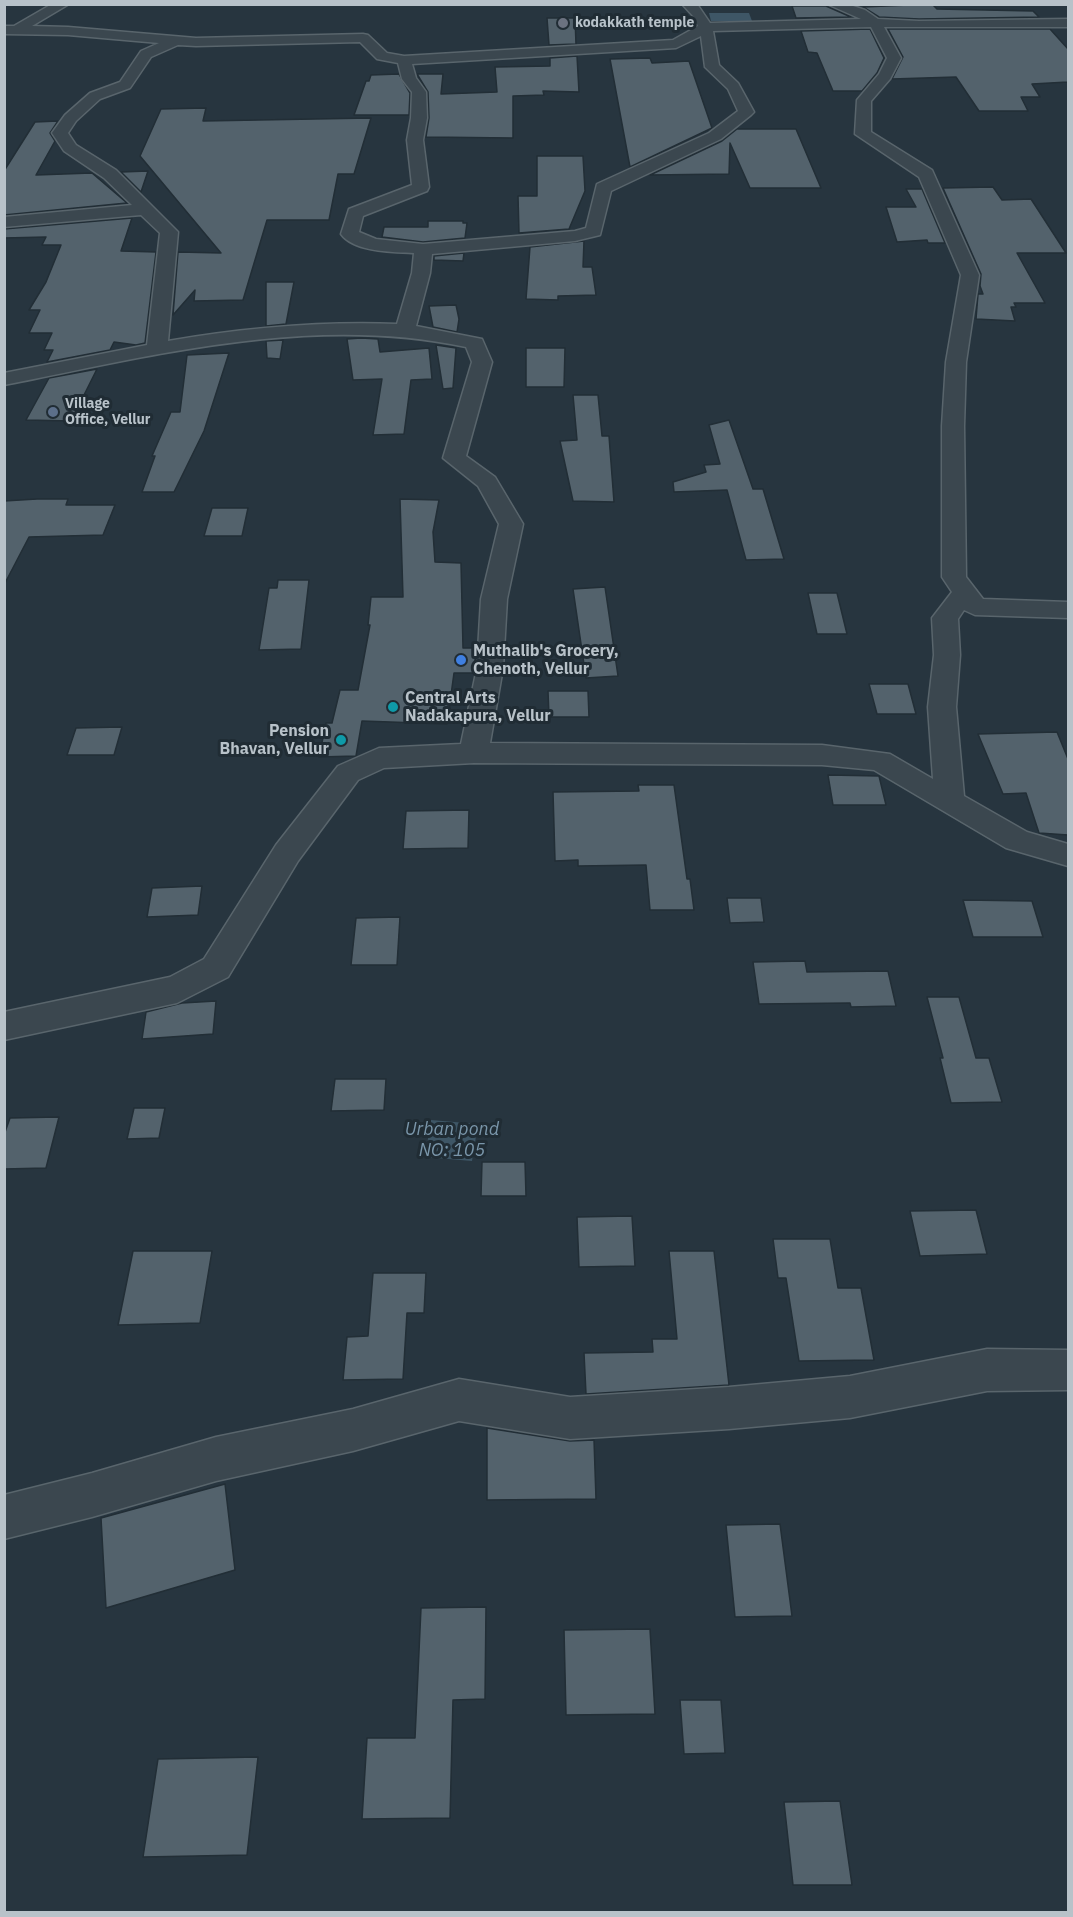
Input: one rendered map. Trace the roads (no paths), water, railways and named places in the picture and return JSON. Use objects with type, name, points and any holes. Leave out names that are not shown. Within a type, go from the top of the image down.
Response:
[{"type":"street","points":[[9,30],[63,4]]},
{"type":"street","points":[[404,60],[409,79],[419,92],[419,118],[415,140],[421,187],[355,213],[350,234],[372,244],[423,249],[575,236],[594,231],[603,188],[715,136],[746,112],[731,81],[712,68],[706,27],[701,14],[688,4]]},
{"type":"street","points":[[833,4],[860,13],[875,23],[894,58],[885,76],[864,100],[863,134],[926,174],[970,275],[956,362],[953,426],[954,577],[975,607],[1068,610]]},
{"type":"street","points":[[9,30],[68,31],[174,41],[363,38],[382,56],[404,60],[676,44],[706,27],[875,23],[919,25],[1068,23]]},
{"type":"street","points":[[157,350],[169,232],[110,174],[70,148],[60,133],[70,118],[94,96],[125,85],[146,54],[174,41]]},
{"type":"street","points":[[4,222],[146,209]]},
{"type":"street","points":[[405,330],[421,273],[423,249]]},
{"type":"street","points":[[4,379],[157,350],[294,330],[405,330],[475,342],[482,362],[454,458],[487,482],[511,524],[494,599],[490,668],[474,753]]},
{"type":"street","points":[[950,801],[942,707],[947,655],[945,618],[965,592]]},
{"type":"street","points":[[4,1026],[177,988],[216,968],[287,853],[348,773],[378,758],[474,753],[822,755],[868,759],[880,761],[1017,840],[1068,855]]},
{"type":"street","points":[[4,1517],[92,1496],[216,1459],[353,1430],[459,1400],[570,1418],[729,1408],[850,1397],[987,1370],[1068,1370]]},
{"type":"water","points":[[709,13],[749,13],[752,21],[711,21]]},
{"type":"water","name":"Urban pond NO: 105","points":[[431,1120],[478,1124],[472,1161],[425,1157]]},
{"type":"place","name":"kodakkath temple","points":[[563,23]]},
{"type":"place","name":"Village Office, Vellur","points":[[53,412]]},
{"type":"place","name":"Muthalib's Grocery, Chenoth, Vellur","points":[[461,660]]},
{"type":"place","name":"Central Arts Nadakapura, Vellur","points":[[393,707]]},
{"type":"place","name":"Pension Bhavan, Vellur","points":[[341,740]]}]
